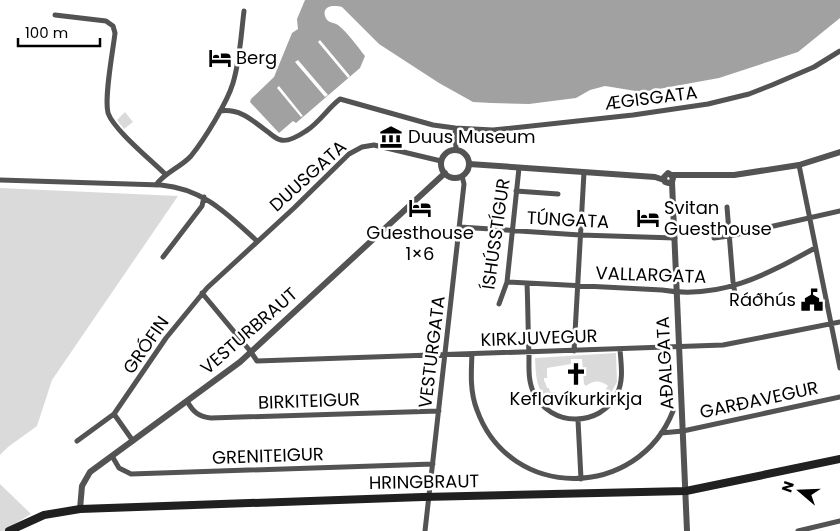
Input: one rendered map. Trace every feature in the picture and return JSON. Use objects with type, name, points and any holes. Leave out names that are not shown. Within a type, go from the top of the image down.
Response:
[{"type":"main road","name":"HRINGBRAUT","points":[[9,531],[44,515],[80,509],[429,497],[686,491],[840,459]]},
{"type":"street","points":[[156,185],[165,174],[179,167],[188,159],[228,97],[235,76],[244,11]]},
{"type":"street","points":[[55,15],[106,21],[113,26],[115,33],[107,99],[108,112],[116,126],[165,174]]},
{"type":"street","name":"ÆGISGATA","points":[[220,111],[230,110],[244,115],[282,141],[308,130],[340,99],[433,125],[493,130],[632,115],[708,104],[749,94],[779,82],[814,67],[840,51]]},
{"type":"street","points":[[455,128],[456,150]]},
{"type":"street","name":"DUUSGATA","points":[[257,241],[349,154],[358,148],[374,145],[442,161]]},
{"type":"street","points":[[456,150],[464,153],[468,158],[469,164],[467,171],[462,176],[452,177],[445,173],[441,165],[448,152],[456,150]]},
{"type":"street","points":[[469,164],[668,179],[690,175],[734,174],[799,165],[840,152]]},
{"type":"street","points":[[799,165],[840,368]]},
{"type":"street","name":"ÍSHÚSSTÍGUR","points":[[499,304],[506,282],[519,168]]},
{"type":"street","points":[[574,351],[584,172]]},
{"type":"street","name":"VESTURBRAUT","points":[[80,509],[81,490],[86,476],[240,362],[445,173]]},
{"type":"street","name":"VESTURGATA","points":[[425,531],[460,227],[464,184],[462,176]]},
{"type":"street","name":"AÐALGATA","points":[[668,179],[672,194],[675,238],[687,531]]},
{"type":"street","points":[[0,180],[156,185],[180,188],[204,197],[220,208],[257,241]]},
{"type":"street","points":[[516,191],[558,194]]},
{"type":"street","points":[[164,257],[202,206],[204,197]]},
{"type":"street","points":[[727,207],[736,304]]},
{"type":"street","points":[[714,238],[840,211]]},
{"type":"street","name":"TÚNGATA","points":[[460,227],[580,235],[675,238]]},
{"type":"street","name":"GRÓFIN","points":[[77,441],[114,414],[166,338],[202,293],[257,241]]},
{"type":"street","name":"VALLARGATA","points":[[506,282],[662,290],[677,293],[708,292],[757,278],[815,248]]},
{"type":"street","points":[[527,283],[530,381],[537,398],[545,408],[554,414],[578,420],[597,414],[606,408],[614,400],[622,378],[620,349]]},
{"type":"street","points":[[202,293],[251,352]]},
{"type":"street","name":"KIRKJUVEGUR","points":[[251,352],[257,361],[723,346],[840,322]]},
{"type":"street","points":[[472,354],[471,384],[474,402],[485,428],[509,455],[532,470],[559,478],[581,479],[608,474],[626,466],[641,455],[662,433],[673,411]]},
{"type":"street","name":"GARÐAVEGUR","points":[[662,433],[683,431],[840,397]]},
{"type":"street","name":"BIRKITEIGUR","points":[[187,401],[194,412],[211,418],[439,411]]},
{"type":"street","points":[[114,414],[133,441]]},
{"type":"street","points":[[578,420],[581,479]]},
{"type":"street","name":"GRENITEIGUR","points":[[112,456],[122,470],[131,474],[433,464]]},
{"type":"street","points":[[798,531],[840,521]]},
{"type":"shaded area","points":[[305,0],[840,0],[840,18],[798,52],[719,78],[642,92],[605,86],[590,90],[576,98],[529,104],[473,102],[439,83],[379,44],[342,7],[330,7],[325,10],[326,18],[342,28],[365,56],[360,68],[296,123],[293,121],[279,133],[250,102],[274,77],[292,33],[298,29],[297,19]]},
{"type":"shaded area","points":[[125,112],[133,122],[124,129],[117,120]]},
{"type":"shaded area","points":[[0,188],[178,196],[52,380],[37,426],[0,455]]},
{"type":"shaded area","points":[[616,353],[617,382],[608,398],[604,392],[608,386],[605,384],[597,382],[586,386],[584,384],[582,359],[571,359],[571,364],[547,368],[547,378],[544,378],[544,381],[550,392],[555,392],[556,397],[551,404],[542,394],[537,377],[535,358]]},
{"type":"shaded area","points":[[0,484],[31,514],[3,531],[0,531]]},
{"type":"pier","points":[[320,40],[350,76],[348,78],[318,42]]},
{"type":"pier","points":[[298,60],[328,95],[325,97],[295,62]]},
{"type":"pier","points":[[279,86],[303,116],[301,117],[277,88]]},
{"type":"place","name":"Berg","points":[[220,58]]},
{"type":"place","name":"Duus Museum","points":[[391,137]]},
{"type":"place","name":"Guesthouse 1×6","points":[[420,208]]},
{"type":"place","name":"Svitan Guesthouse","points":[[648,218]]},
{"type":"place","name":"Ráðhús","points":[[812,300]]},
{"type":"place","name":"Keflavíkurkirkja","points":[[576,374]]}]
